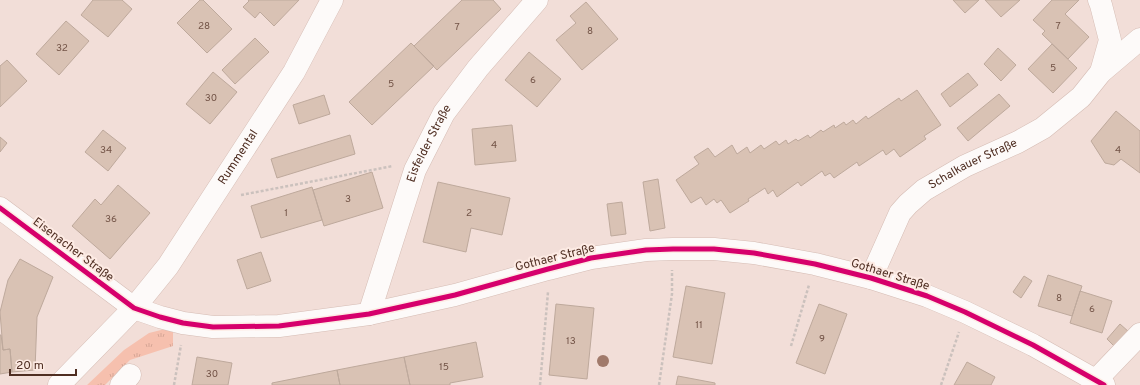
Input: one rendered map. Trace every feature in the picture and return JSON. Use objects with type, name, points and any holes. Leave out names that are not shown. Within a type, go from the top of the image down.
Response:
[{"type":"street","name":"Rummental","points":[[59,385],[134,308],[168,266],[294,72],[332,0]]},
{"type":"street","name":"Eisfelder Straße","points":[[369,314],[416,170],[444,113],[478,68],[537,0]]},
{"type":"street","name":"Schalkauer Straße","points":[[1099,0],[1110,40],[1100,72]]},
{"type":"street","name":"Schalkauer Straße","points":[[871,278],[900,213],[908,204],[924,190],[965,166],[1018,142],[1043,128],[1081,97],[1100,72],[1140,39]]},
{"type":"street","name":"Eisenacher Straße","points":[[0,208],[134,308]]},
{"type":"street","name":"Gothaer Straße","points":[[134,308],[184,323],[213,327],[279,326],[369,314],[455,295],[591,258],[646,250],[714,249],[754,253],[815,264],[871,278],[927,296],[965,312],[1033,345],[1100,382]]},
{"type":"street","points":[[1100,382],[1140,334]]},
{"type":"path","points":[[218,188],[240,195],[398,165],[416,170]]},
{"type":"path","points":[[791,346],[815,264]]},
{"type":"path","points":[[540,385],[548,294]]},
{"type":"path","points":[[659,385],[672,294]]},
{"type":"path","points":[[941,385],[965,312]]},
{"type":"path","points":[[174,385],[179,356]]},
{"type":"green space","points":[[173,327],[173,346],[130,360],[105,385],[87,385],[124,350],[149,333]]},
{"type":"building","points":[[93,0],[122,0],[132,9],[108,37],[81,15]]},
{"type":"building","points":[[200,0],[203,0],[232,29],[207,53],[177,23]]},
{"type":"building","points":[[248,0],[299,0],[274,26],[260,12],[255,18],[243,7],[249,1]]},
{"type":"building","points":[[462,0],[493,0],[501,9],[437,70],[414,46]]},
{"type":"building","points":[[953,0],[979,0],[965,13]]},
{"type":"building","points":[[985,0],[1020,0],[1001,17]]},
{"type":"building","points":[[1052,0],[1079,0],[1065,14],[1089,37],[1068,59],[1042,34],[1045,31],[1033,20]]},
{"type":"building","points":[[586,2],[618,39],[582,70],[556,40],[576,23],[570,16]]},
{"type":"building","points":[[66,21],[89,41],[59,75],[36,54]]},
{"type":"building","points":[[255,38],[269,52],[235,84],[222,70]]},
{"type":"building","points":[[411,43],[434,66],[372,125],[349,102]]},
{"type":"building","points":[[1052,44],[1077,68],[1053,93],[1028,69]]},
{"type":"building","points":[[998,48],[1016,65],[1001,81],[984,64]]},
{"type":"building","points":[[529,52],[561,79],[537,107],[505,80]]},
{"type":"building","points":[[7,60],[27,81],[0,107],[0,66]]},
{"type":"building","points":[[213,72],[237,92],[210,124],[186,104]]},
{"type":"building","points":[[968,73],[978,85],[950,107],[941,94]]},
{"type":"building","points":[[917,90],[941,125],[924,136],[926,139],[900,157],[894,149],[886,155],[883,150],[859,166],[857,162],[834,178],[830,173],[825,176],[822,171],[801,186],[798,182],[777,197],[773,190],[768,194],[765,188],[748,199],[749,201],[730,213],[721,200],[717,203],[714,199],[706,205],[701,197],[691,203],[676,180],[699,164],[694,157],[708,148],[715,157],[732,145],[737,154],[747,147],[750,153],[761,145],[764,149],[776,141],[779,145],[786,140],[788,144],[796,139],[798,141],[808,135],[810,138],[821,130],[823,132],[834,125],[835,128],[844,122],[846,125],[853,120],[856,124],[866,116],[868,119],[899,98],[901,101]]},
{"type":"building","points":[[999,94],[1010,106],[968,141],[957,128]]},
{"type":"building","points":[[324,95],[330,114],[299,124],[293,105]]},
{"type":"building","points":[[1116,111],[1140,131],[1140,173],[1121,159],[1114,165],[1105,163],[1091,141]]},
{"type":"building","points":[[512,125],[516,161],[475,165],[472,129]]},
{"type":"building","points":[[103,130],[126,148],[108,171],[85,152]]},
{"type":"building","points":[[350,135],[355,154],[277,178],[271,159]]},
{"type":"building","points":[[0,137],[7,143],[0,152]]},
{"type":"building","points":[[372,172],[383,208],[324,226],[313,190]]},
{"type":"building","points":[[658,179],[665,228],[650,231],[643,182]]},
{"type":"building","points":[[438,182],[510,198],[502,235],[471,228],[466,252],[423,242]]},
{"type":"building","points":[[118,185],[150,213],[110,259],[72,226],[95,199],[101,205]]},
{"type":"building","points":[[312,187],[322,220],[261,238],[251,206]]},
{"type":"building","points":[[622,202],[626,234],[611,236],[607,204]]},
{"type":"building","points":[[261,252],[271,281],[247,289],[237,260]]},
{"type":"building","points":[[20,259],[53,277],[37,317],[35,370],[12,372],[10,349],[3,350],[0,312],[8,280]]},
{"type":"building","points":[[1048,275],[1082,286],[1072,316],[1038,306]]},
{"type":"building","points":[[1024,276],[1032,281],[1021,298],[1013,292]]},
{"type":"building","points":[[686,286],[725,293],[712,364],[673,357]]},
{"type":"building","points":[[1080,291],[1112,301],[1102,333],[1070,323]]},
{"type":"building","points":[[556,304],[594,308],[587,379],[549,375]]},
{"type":"building","points":[[819,304],[847,314],[825,374],[796,363]]},
{"type":"building","points":[[1120,324],[1129,332],[1115,347],[1107,339]]},
{"type":"building","points":[[0,335],[3,350],[10,349],[12,372],[0,374]]},
{"type":"building","points":[[476,342],[483,377],[450,383],[450,385],[410,385],[404,357]]},
{"type":"building","points":[[197,357],[232,363],[228,385],[192,385]]},
{"type":"building","points":[[404,357],[410,385],[340,385],[337,370]]},
{"type":"building","points":[[967,362],[995,377],[991,385],[954,385]]},
{"type":"building","points":[[337,370],[340,385],[272,385],[272,383]]},
{"type":"building","points":[[678,376],[715,383],[715,385],[676,385]]},
{"type":"cycle path","points":[[0,208],[134,308],[183,323],[213,327],[279,326],[369,314],[455,295],[591,258],[646,250],[714,249],[754,253],[815,264],[871,278],[927,296],[965,312],[1033,345],[1104,385]]}]
